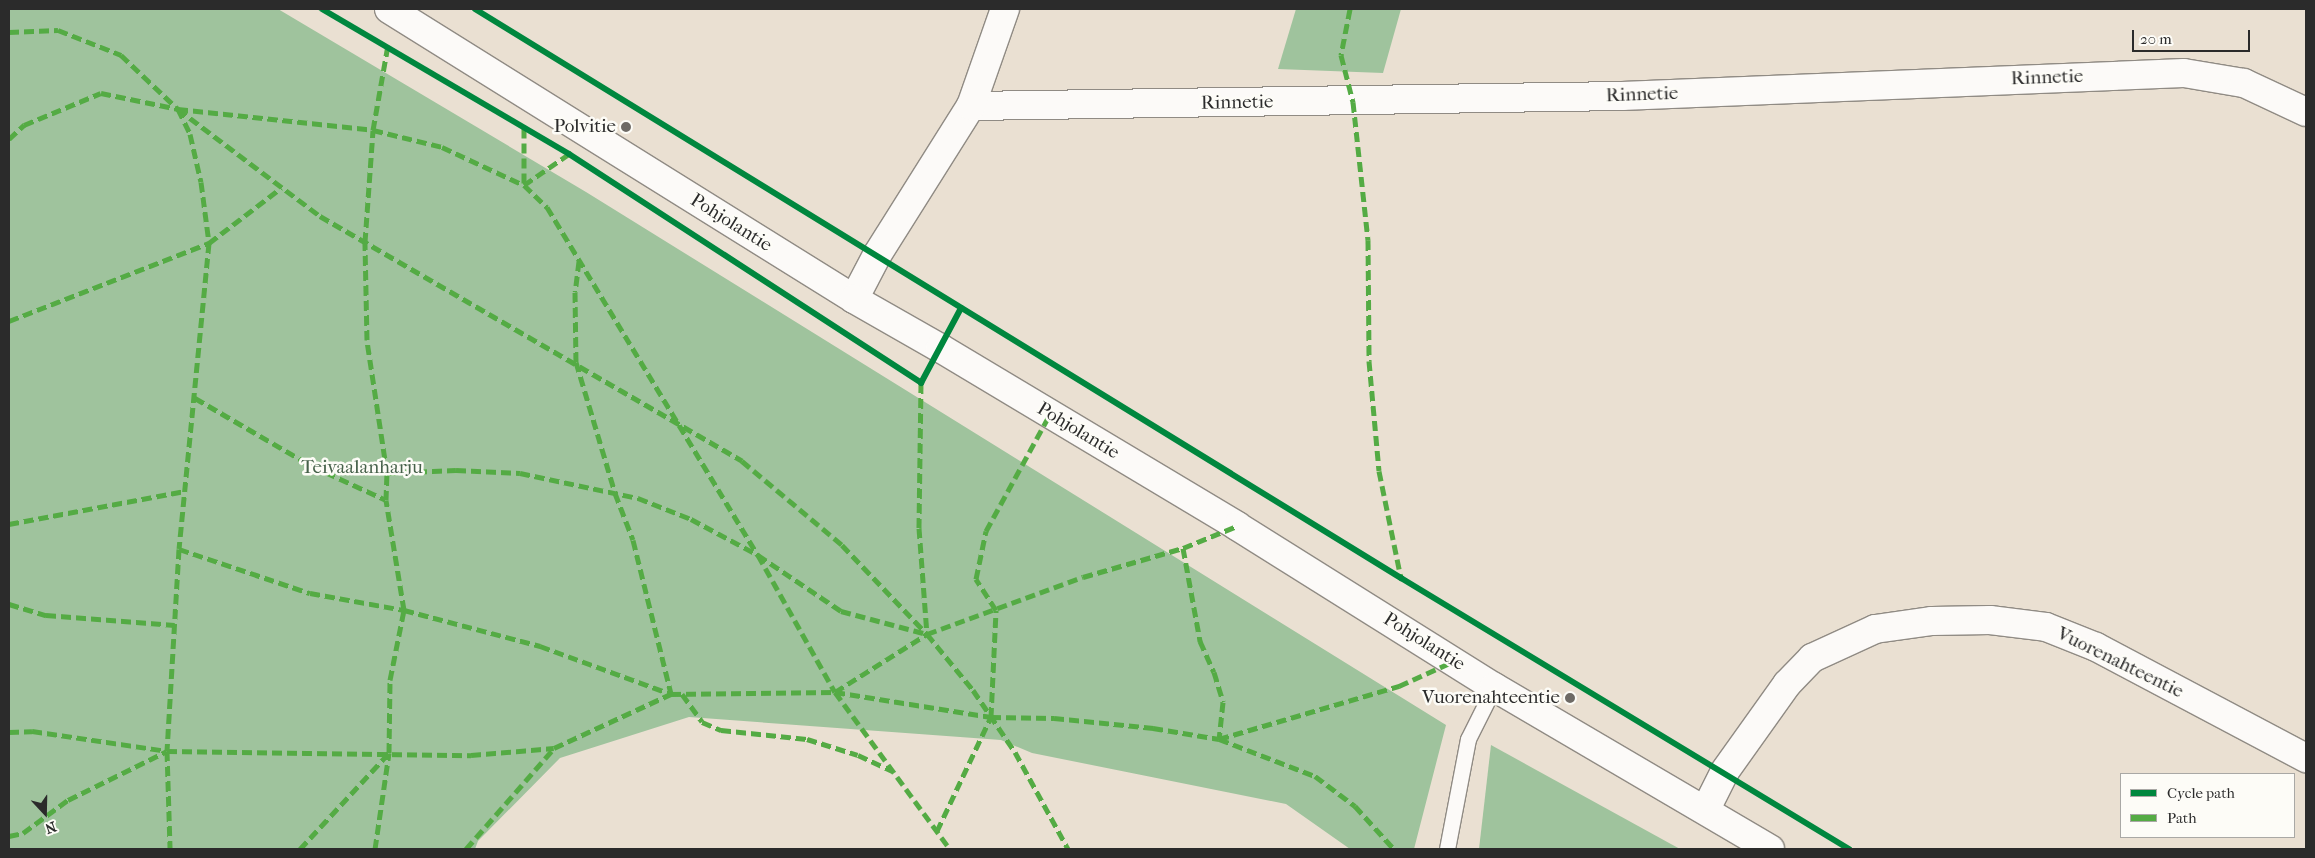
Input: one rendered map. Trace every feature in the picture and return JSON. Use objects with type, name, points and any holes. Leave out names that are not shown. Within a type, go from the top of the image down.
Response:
[{"type":"street","name":"Pohjolantie","points":[[392,9],[525,96],[854,299],[1237,526],[1494,687],[1770,849]]},
{"type":"street","points":[[854,299],[877,255],[970,106],[1005,9]]},
{"type":"street","name":"Rinnetie","points":[[970,106],[1622,96],[2184,73],[2244,83],[2306,112]]},
{"type":"street","name":"Vuorenahteentie","points":[[1706,810],[1725,772],[1787,684],[1812,658],[1875,629],[1932,621],[1990,620],[2046,627],[2096,647],[2306,758]]},
{"type":"lane","points":[[1447,849],[1468,739],[1494,687]]},
{"type":"green space","name":"Teivaalanharju","points":[[9,9],[278,9],[586,192],[1446,725],[1414,849],[1350,849],[1286,804],[1032,753],[1001,740],[689,717],[560,758],[478,841],[475,849],[9,849]]},
{"type":"green space","points":[[1296,9],[1401,9],[1383,73],[1278,69]]},
{"type":"green space","points":[[1491,745],[1680,849],[1479,849]]},
{"type":"marked path","points":[[1350,9],[1341,55],[1353,102],[1368,240],[1369,361],[1379,471],[1401,578]]},
{"type":"marked path","points":[[9,32],[58,30],[121,55],[178,109],[190,134],[201,182],[209,243],[179,549],[167,751],[170,849]]},
{"type":"marked path","points":[[375,849],[389,753],[390,680],[404,610],[386,500],[387,473],[367,340],[365,242],[373,130],[388,45]]},
{"type":"marked path","points":[[9,139],[24,125],[101,93],[178,109],[373,130],[442,147],[524,185],[547,207],[758,555],[835,692],[950,849]]},
{"type":"marked path","points":[[178,109],[320,216],[742,461],[842,545],[927,634],[973,690],[1015,752],[1068,849]]},
{"type":"marked path","points":[[524,128],[524,185]]},
{"type":"marked path","points":[[524,185],[569,154]]},
{"type":"marked path","points":[[9,321],[209,243],[281,188]]},
{"type":"marked path","points":[[579,261],[575,292],[576,362],[615,493],[633,540],[671,694]]},
{"type":"marked path","points":[[921,383],[919,528],[927,634]]},
{"type":"marked path","points":[[195,398],[312,466],[386,500]]},
{"type":"marked path","points":[[937,831],[991,717],[996,610],[976,579],[986,531],[1050,414]]},
{"type":"marked path","points":[[387,473],[456,470],[520,473],[638,498],[691,519],[758,555],[841,611],[927,634]]},
{"type":"marked path","points":[[9,524],[185,491]]},
{"type":"marked path","points":[[835,692],[927,634],[1083,577],[1183,548],[1237,526]]},
{"type":"marked path","points":[[1183,548],[1200,641],[1214,672],[1223,702],[1219,739]]},
{"type":"marked path","points":[[179,549],[310,593],[404,610],[540,646],[671,694],[835,692],[991,717],[1054,718],[1153,728],[1219,739],[1315,776],[1355,806],[1394,849]]},
{"type":"marked path","points":[[9,604],[46,615],[175,625]]},
{"type":"marked path","points":[[1219,739],[1399,686],[1454,661]]},
{"type":"marked path","points":[[9,732],[32,731],[167,751],[471,755],[554,748],[671,694]]},
{"type":"marked path","points":[[682,694],[702,722],[721,730],[807,739],[858,755],[892,771]]},
{"type":"marked path","points":[[466,849],[554,748]]},
{"type":"marked path","points":[[9,836],[23,833],[68,800],[167,751]]},
{"type":"marked path","points":[[300,849],[389,753]]},
{"type":"cycle path","points":[[322,9],[569,154],[921,383],[961,308]]},
{"type":"cycle path","points":[[475,9],[1401,578],[1849,849]]},
{"type":"place","name":"Polvitie","points":[[626,127]]},
{"type":"place","name":"Vuorenahteentie","points":[[1570,698]]}]
